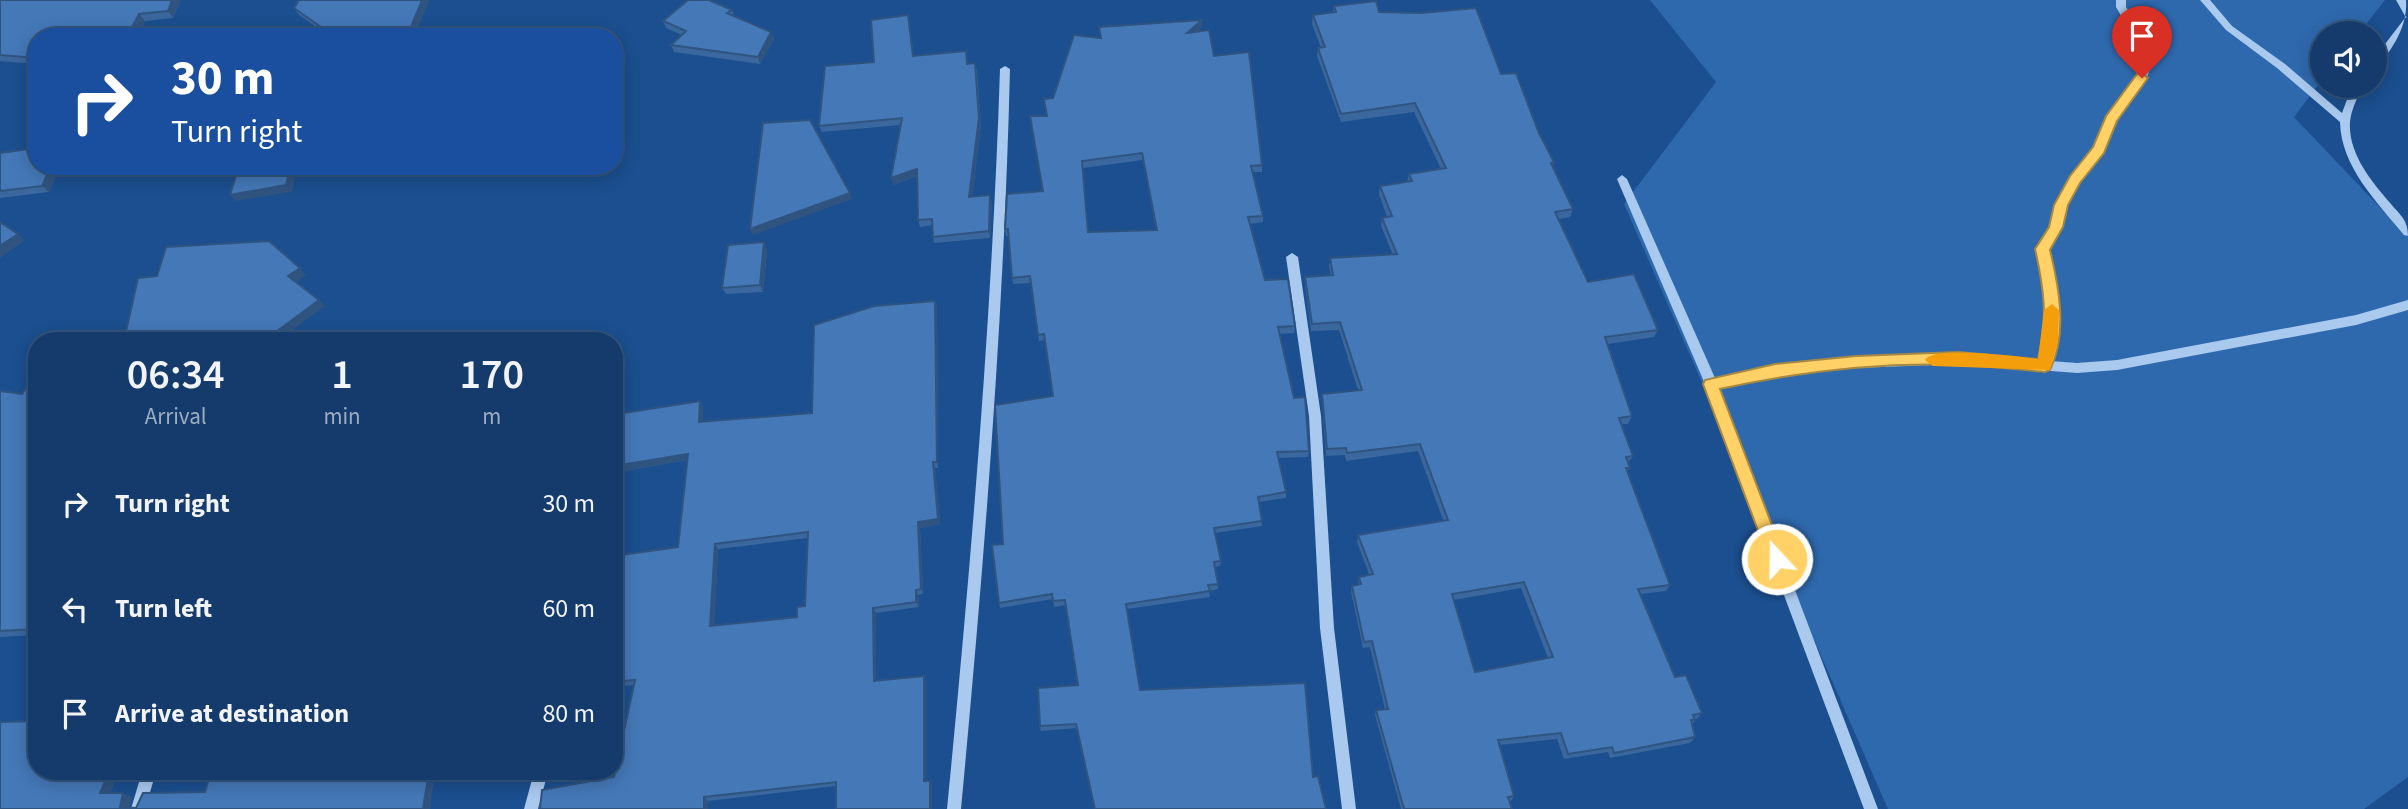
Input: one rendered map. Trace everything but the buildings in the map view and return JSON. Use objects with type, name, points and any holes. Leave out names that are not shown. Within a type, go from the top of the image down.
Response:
[{"type":"street","points":[[2045,365],[2050,342],[2053,293],[2043,249],[2056,227],[2061,205],[2070,188],[2099,149],[2110,120],[2142,78],[2146,65],[2143,45],[2121,7],[2121,0]]},
{"type":"street","points":[[2206,0],[2229,28],[2281,66],[2345,121]]},
{"type":"street","points":[[2402,0],[2408,14]]},
{"type":"street","points":[[2387,48],[2408,20]]},
{"type":"street","points":[[954,809],[982,505],[1003,169],[1005,69]]},
{"type":"street","points":[[2353,98],[2345,121],[2346,140],[2367,182],[2408,232]]},
{"type":"street","points":[[1622,179],[1711,384],[1871,809]]},
{"type":"street","points":[[1292,257],[1315,416],[1327,628],[1349,809]]},
{"type":"street","points":[[1711,384],[1775,371],[1856,363],[1958,359],[2077,368],[2117,365],[2356,320],[2408,305]]},
{"type":"street","points":[[138,809],[147,780]]},
{"type":"street","points":[[531,809],[539,780]]},
{"type":"shaded area","points":[[1650,0],[2385,0],[2368,21],[2310,21],[2310,96],[2294,117],[2408,237],[2408,777],[2364,809],[1888,809],[1624,204],[1716,82]]},
{"type":"slow traffic","points":[[1933,360],[1958,359],[2045,365],[2052,310]]},
{"type":"route","points":[[1777,559],[1711,384],[1775,371],[1856,363],[1958,359],[2045,365],[2050,342],[2053,293],[2043,260],[2043,249],[2056,227],[2061,205],[2075,180],[2099,149],[2110,120],[2142,78]]}]
